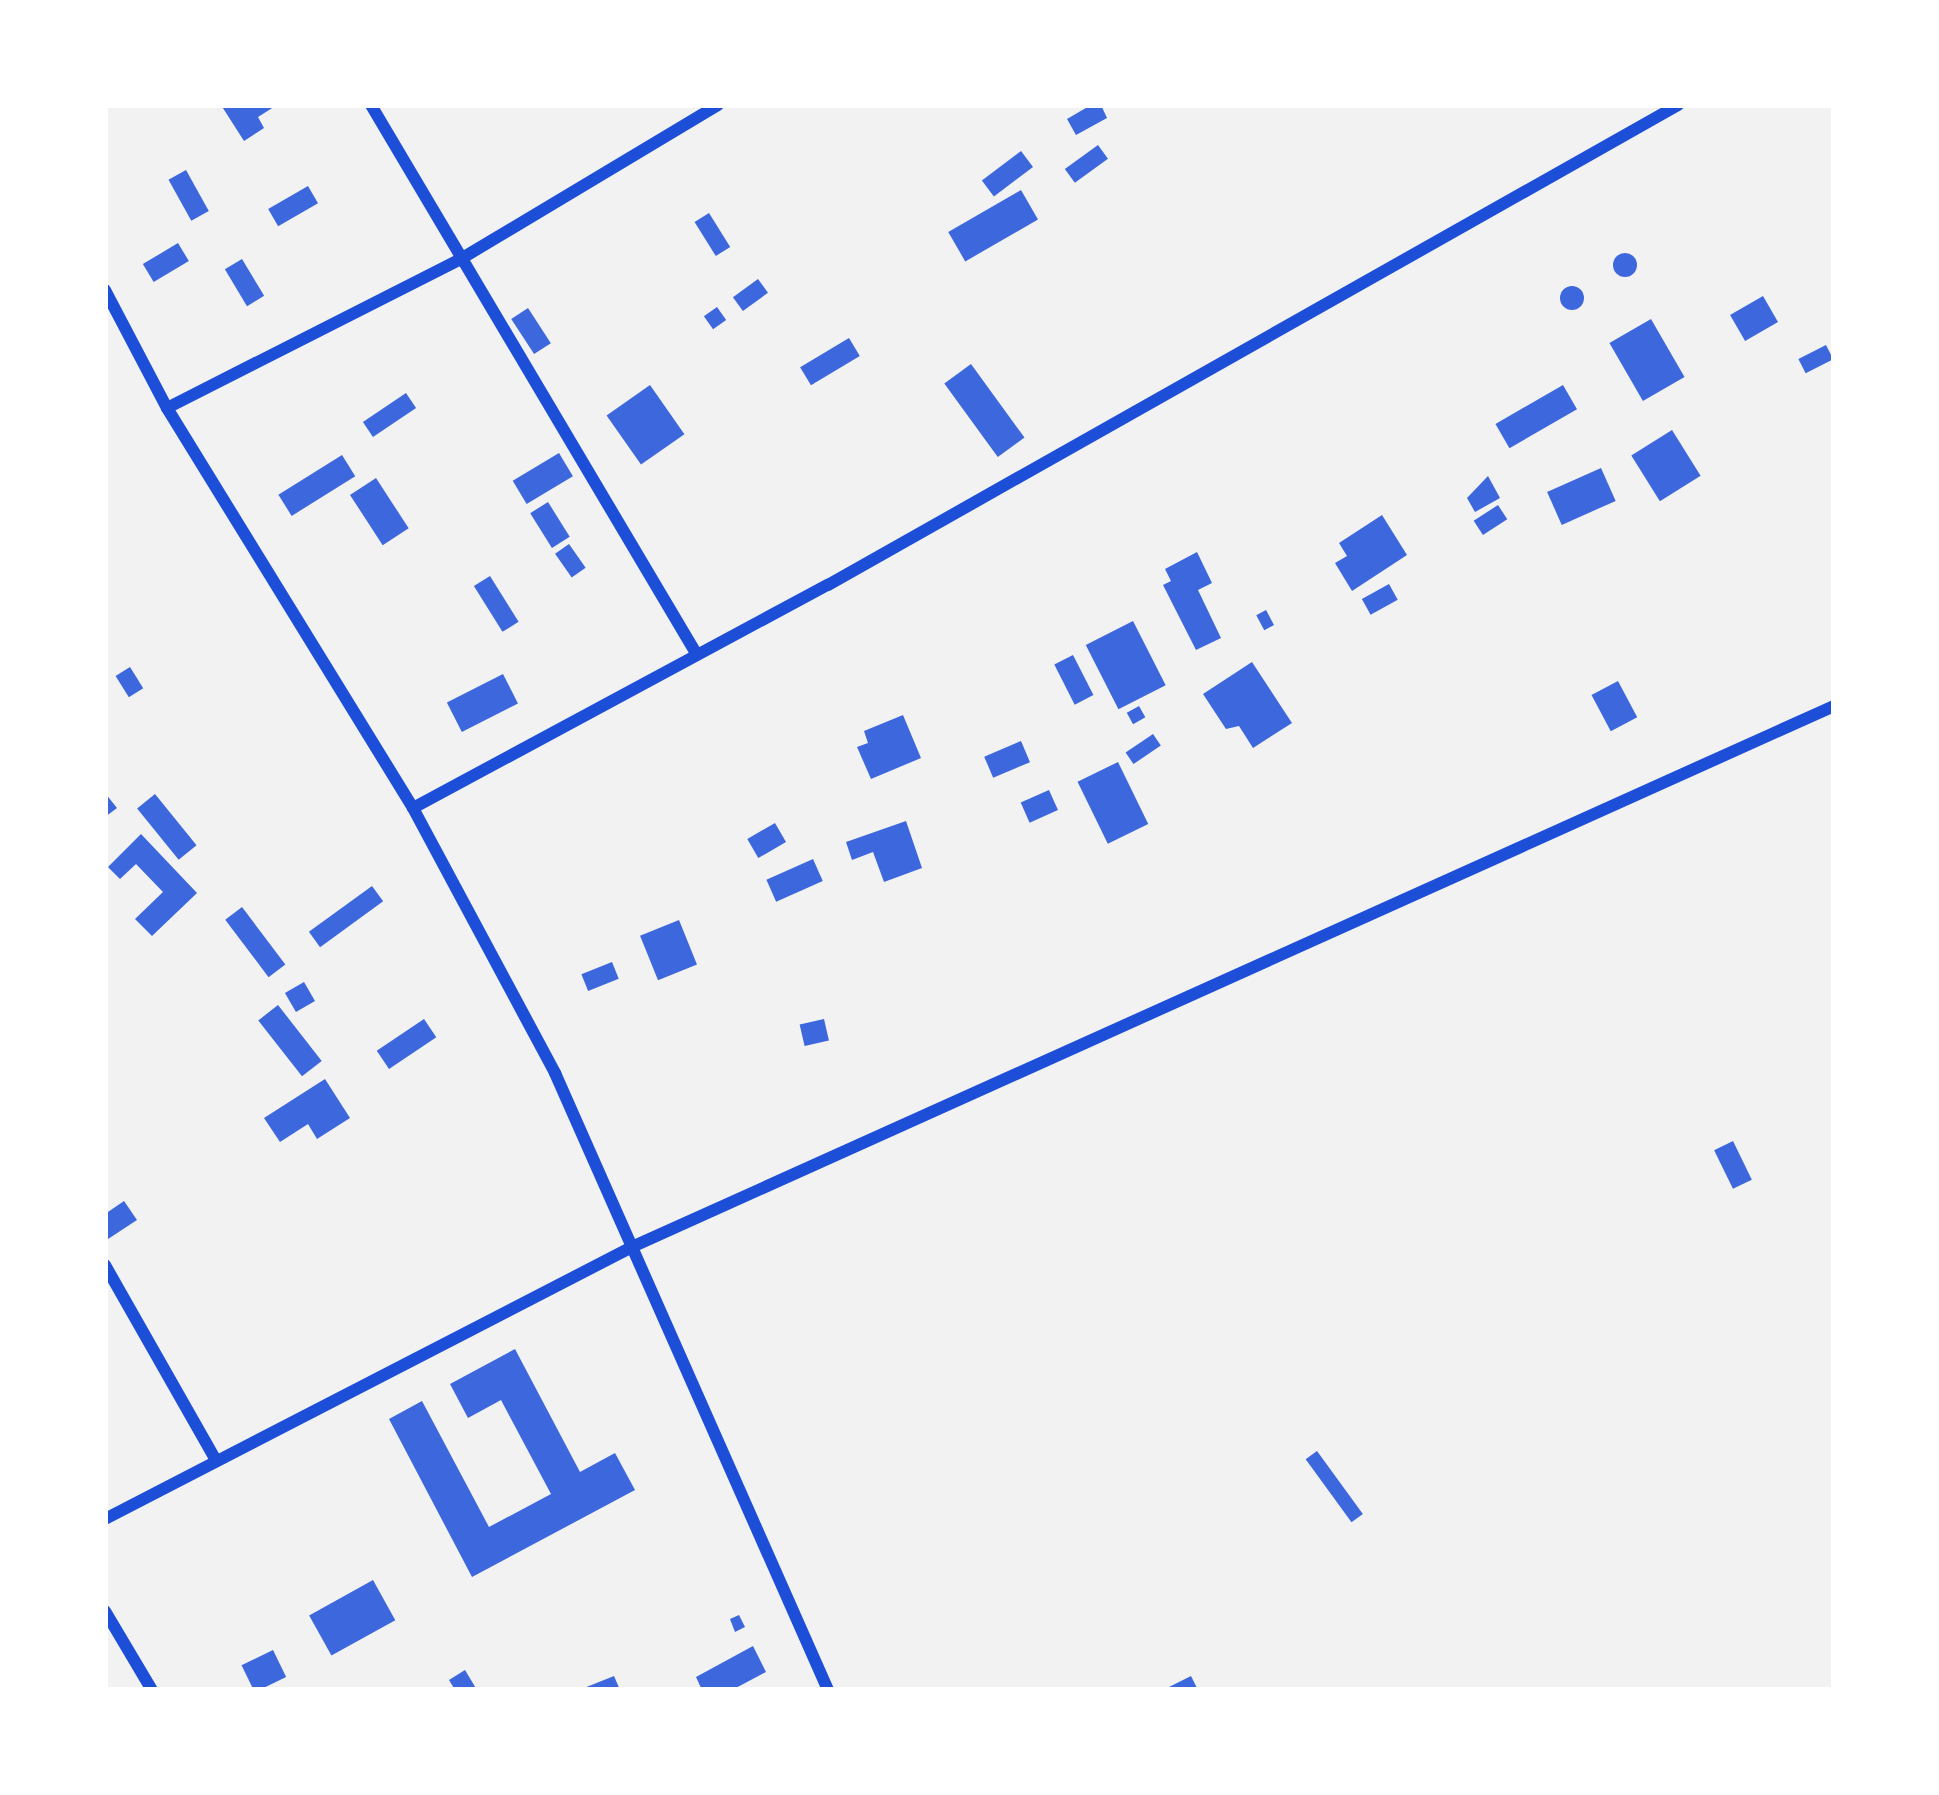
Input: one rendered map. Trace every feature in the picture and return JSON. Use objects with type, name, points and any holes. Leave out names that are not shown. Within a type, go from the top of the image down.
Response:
[{"type":"street","points":[[371,105],[697,655]]},
{"type":"street","points":[[167,408],[459,260],[718,105]]},
{"type":"street","points":[[413,808],[697,655],[1678,105]]},
{"type":"street","points":[[105,290],[167,408],[413,808],[555,1073],[634,1246],[688,1383],[828,1690]]},
{"type":"street","points":[[105,1519],[634,1246],[1834,706]]},
{"type":"street","points":[[105,1265],[215,1459]]},
{"type":"street","points":[[105,1611],[152,1690]]},
{"type":"building","points":[[221,105],[277,105],[258,117],[264,128],[244,141]]},
{"type":"building","points":[[1091,105],[1101,105],[1107,118],[1076,135],[1067,119]]},
{"type":"building","points":[[1098,145],[1108,159],[1075,183],[1065,169]]},
{"type":"building","points":[[1021,151],[1033,167],[994,196],[982,180]]},
{"type":"building","points":[[186,170],[209,211],[191,221],[169,180]]},
{"type":"building","points":[[308,186],[318,203],[278,226],[268,209]]},
{"type":"building","points":[[1021,190],[1038,219],[965,261],[948,232]]},
{"type":"building","points":[[709,213],[730,247],[716,256],[695,222]]},
{"type":"building","points":[[178,243],[189,261],[154,282],[143,264]]},
{"type":"building","points":[[1625,253],[1637,265],[1625,277],[1613,265]]},
{"type":"building","points":[[242,259],[264,296],[247,306],[225,269]]},
{"type":"building","points":[[758,279],[768,293],[743,311],[733,297]]},
{"type":"building","points":[[1572,286],[1584,298],[1572,310],[1560,298]]},
{"type":"building","points":[[1763,296],[1778,322],[1745,341],[1730,315]]},
{"type":"building","points":[[717,307],[726,320],[713,329],[704,316]]},
{"type":"building","points":[[528,308],[551,343],[534,354],[511,319]]},
{"type":"building","points":[[1651,319],[1684,377],[1643,401],[1609,343]]},
{"type":"building","points":[[849,338],[860,356],[811,385],[800,367]]},
{"type":"building","points":[[1826,345],[1833,359],[1806,373],[1798,359]]},
{"type":"building","points":[[971,364],[1024,438],[998,457],[944,383]]},
{"type":"building","points":[[650,385],[684,434],[641,465],[607,415]]},
{"type":"building","points":[[1563,385],[1577,409],[1509,448],[1495,424]]},
{"type":"building","points":[[406,393],[416,408],[373,437],[363,422]]},
{"type":"building","points":[[1672,430],[1701,476],[1660,501],[1631,455]]},
{"type":"building","points":[[559,453],[573,476],[527,504],[513,481]]},
{"type":"building","points":[[342,455],[355,476],[292,516],[278,495]]},
{"type":"building","points":[[1601,468],[1616,501],[1562,525],[1547,492]]},
{"type":"building","points":[[1488,476],[1500,498],[1475,512],[1467,498]]},
{"type":"building","points":[[376,478],[409,528],[383,545],[350,495]]},
{"type":"building","points":[[548,502],[570,537],[552,548],[530,513]]},
{"type":"building","points":[[1498,505],[1507,519],[1483,535],[1474,521]]},
{"type":"building","points":[[1382,515],[1407,555],[1352,591],[1335,563],[1347,556],[1339,543]]},
{"type":"building","points":[[569,544],[586,568],[572,578],[555,554]]},
{"type":"building","points":[[1197,552],[1212,583],[1198,590],[1221,638],[1196,650],[1163,585],[1171,581],[1165,569]]},
{"type":"building","points":[[490,576],[519,622],[503,632],[474,586]]},
{"type":"building","points":[[1389,584],[1398,600],[1371,615],[1362,599]]},
{"type":"building","points":[[1266,610],[1274,625],[1264,630],[1256,615]]},
{"type":"building","points":[[1133,621],[1166,685],[1118,709],[1086,645]]},
{"type":"building","points":[[1073,655],[1093,695],[1075,705],[1054,665]]},
{"type":"building","points":[[1252,662],[1292,723],[1253,748],[1239,726],[1226,729],[1203,694]]},
{"type":"building","points":[[130,667],[143,688],[129,697],[116,676]]},
{"type":"building","points":[[503,674],[518,703],[462,732],[447,703]]},
{"type":"building","points":[[1618,681],[1637,717],[1611,731],[1592,695]]},
{"type":"building","points":[[1139,706],[1145,717],[1133,724],[1127,713]]},
{"type":"building","points":[[903,715],[921,758],[871,779],[857,747],[868,743],[864,731]]},
{"type":"building","points":[[1153,734],[1161,746],[1133,764],[1126,752]]},
{"type":"building","points":[[1021,741],[1030,762],[993,778],[984,757]]},
{"type":"building","points":[[1118,762],[1148,824],[1108,844],[1078,782]]},
{"type":"building","points":[[1049,790],[1058,810],[1030,823],[1021,803]]},
{"type":"building","points":[[105,793],[117,808],[105,817]]},
{"type":"building","points":[[155,794],[197,845],[179,860],[137,808]]},
{"type":"building","points":[[906,821],[922,868],[884,882],[873,852],[852,860],[846,842]]},
{"type":"building","points":[[775,823],[786,842],[758,858],[747,839]]},
{"type":"building","points":[[141,834],[197,893],[152,936],[135,919],[163,892],[136,864],[120,879],[108,867]]},
{"type":"building","points":[[813,859],[823,881],[776,902],[766,880]]},
{"type":"building","points":[[372,886],[383,901],[320,947],[309,932]]},
{"type":"building","points":[[242,907],[285,965],[269,977],[225,920]]},
{"type":"building","points":[[679,920],[697,965],[658,980],[640,936]]},
{"type":"building","points":[[612,962],[619,979],[588,991],[581,974]]},
{"type":"building","points":[[304,982],[315,1001],[296,1012],[285,993]]},
{"type":"building","points":[[278,1005],[322,1061],[302,1076],[258,1020]]},
{"type":"building","points":[[424,1019],[436,1037],[389,1069],[377,1051]]},
{"type":"building","points":[[824,1019],[829,1040],[805,1046],[800,1025]]},
{"type":"building","points":[[325,1079],[350,1118],[317,1139],[308,1124],[280,1142],[264,1118]]},
{"type":"building","points":[[1733,1141],[1752,1180],[1733,1189],[1714,1150]]},
{"type":"building","points":[[124,1201],[137,1220],[105,1241],[105,1214]]},
{"type":"building","points":[[515,1349],[580,1472],[615,1453],[635,1490],[472,1577],[389,1419],[422,1401],[489,1527],[551,1494],[501,1400],[468,1418],[450,1384]]},
{"type":"building","points":[[1317,1451],[1363,1514],[1352,1522],[1306,1459]]},
{"type":"building","points":[[373,1580],[395,1620],[331,1656],[309,1615]]},
{"type":"building","points":[[739,1615],[745,1627],[735,1632],[730,1619]]},
{"type":"building","points":[[753,1646],[766,1672],[732,1690],[702,1690],[696,1677]]},
{"type":"building","points":[[273,1650],[286,1677],[254,1690],[242,1665]]},
{"type":"building","points":[[465,1670],[477,1690],[455,1690],[449,1680]]},
{"type":"building","points":[[614,1676],[620,1690],[579,1690]]},
{"type":"building","points":[[1191,1676],[1198,1690],[1163,1690]]}]
